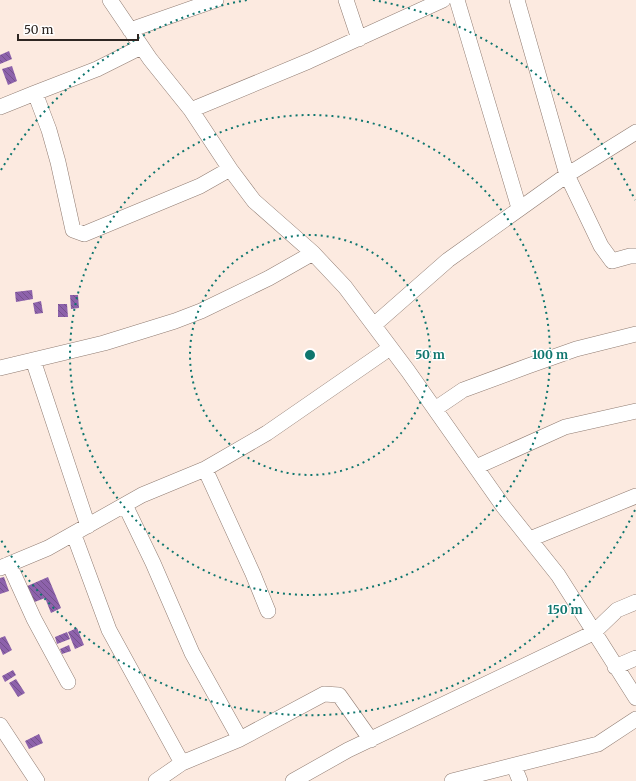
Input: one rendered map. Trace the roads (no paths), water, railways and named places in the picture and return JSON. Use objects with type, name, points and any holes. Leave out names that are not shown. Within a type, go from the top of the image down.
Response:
[{"type":"street","points":[[110,0],[141,47],[191,110],[230,169],[254,201],[313,253],[345,287],[374,325],[503,506],[558,575],[593,633],[636,698]]},
{"type":"street","points":[[130,30],[216,0]]},
{"type":"street","points":[[346,0],[359,39]]},
{"type":"street","points":[[191,110],[359,39],[443,0]]},
{"type":"street","points":[[457,0],[519,208]]},
{"type":"street","points":[[517,0],[536,61],[567,175],[602,246],[612,261],[630,256],[636,256]]},
{"type":"street","points":[[0,107],[97,70],[141,47]]},
{"type":"street","points":[[35,93],[49,130],[58,162],[73,230],[78,232],[84,234],[110,224],[200,186],[230,169]]},
{"type":"street","points":[[374,325],[448,260],[567,175],[636,132]]},
{"type":"street","points":[[0,368],[104,343],[175,321],[269,278],[313,253]]},
{"type":"street","points":[[435,409],[463,390],[576,349],[636,334]]},
{"type":"street","points":[[68,682],[4,566],[48,548],[142,496],[205,469],[267,433],[390,348]]},
{"type":"street","points":[[33,360],[88,526]]},
{"type":"street","points":[[476,467],[565,427],[636,411]]},
{"type":"street","points":[[205,469],[253,574],[268,611]]},
{"type":"street","points":[[530,539],[636,496]]},
{"type":"street","points":[[125,505],[153,563],[192,653],[240,739]]},
{"type":"street","points":[[74,534],[109,630],[182,763]]},
{"type":"street","points":[[292,781],[371,740],[593,633],[617,610],[636,602]]},
{"type":"street","points":[[615,667],[636,658]]},
{"type":"street","points":[[156,781],[182,763],[240,739],[324,694],[339,695],[371,740]]},
{"type":"street","points":[[452,781],[598,744],[636,719]]},
{"type":"street","points":[[0,725],[37,781]]},
{"type":"street","points":[[514,766],[520,781]]}]
